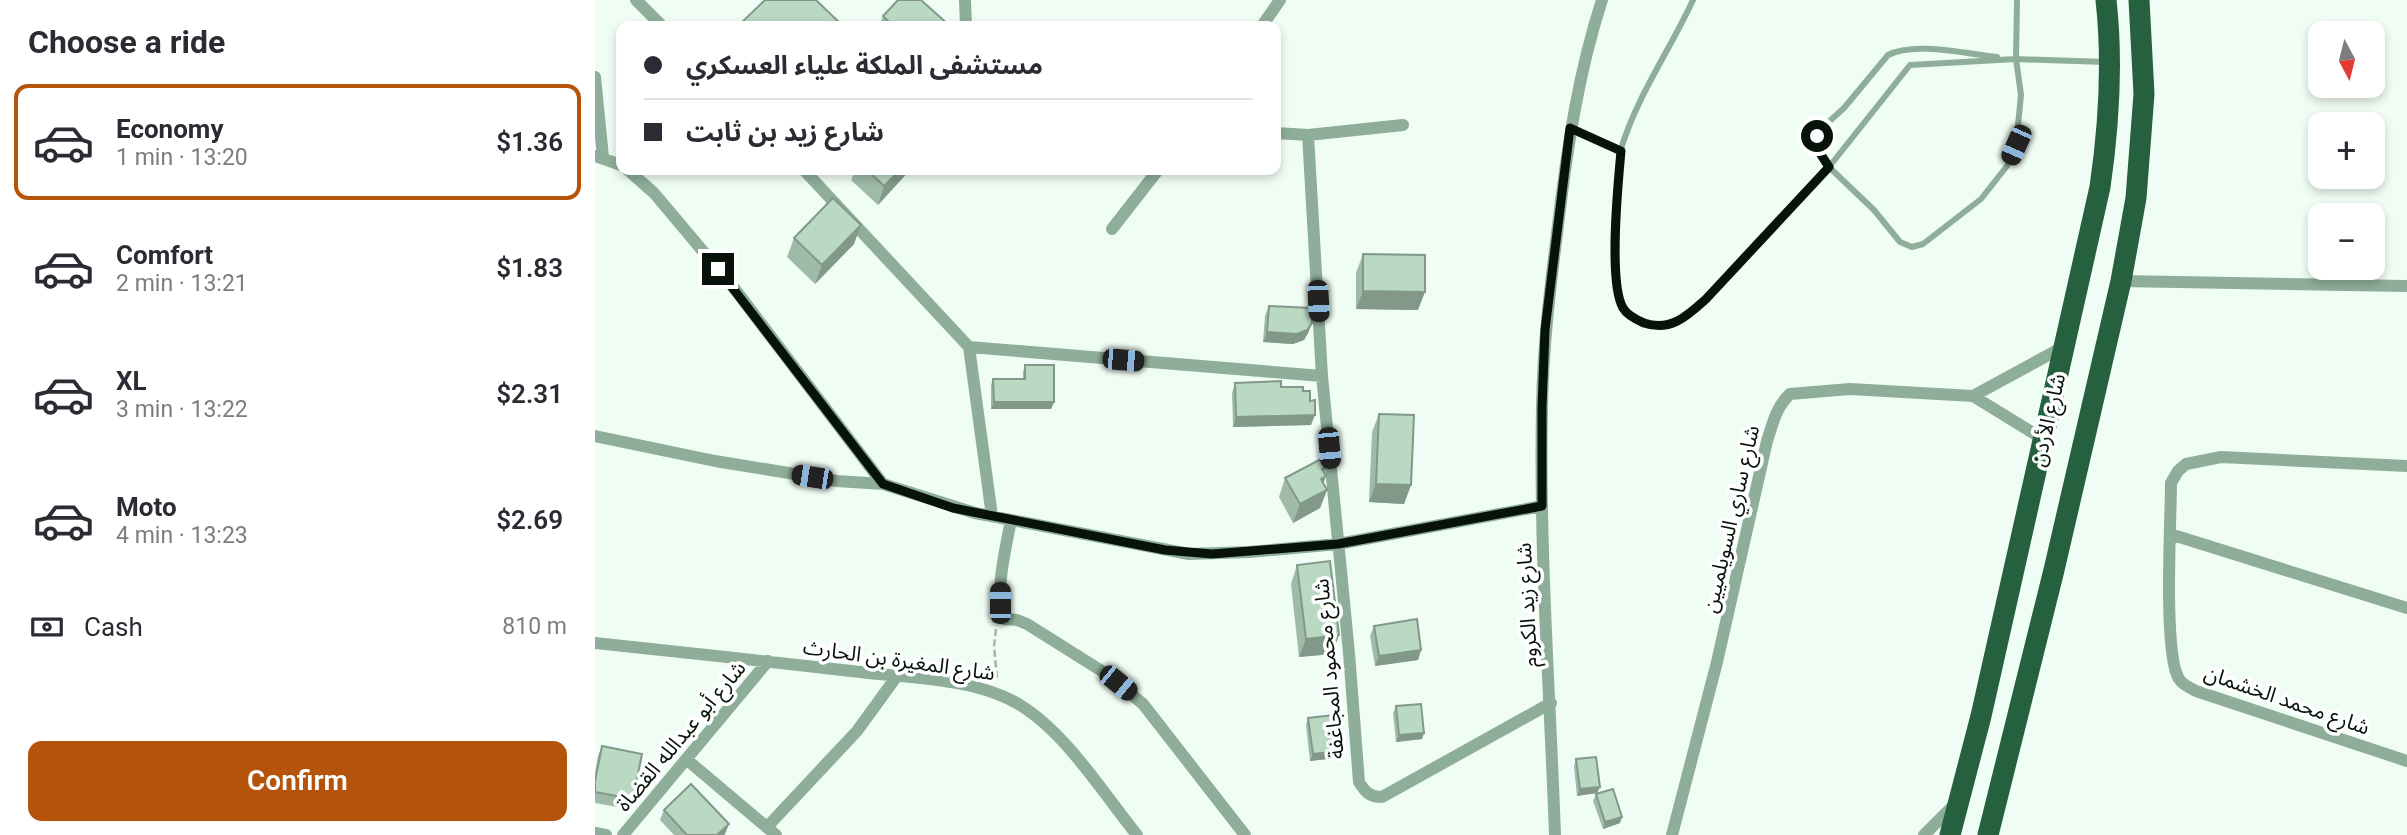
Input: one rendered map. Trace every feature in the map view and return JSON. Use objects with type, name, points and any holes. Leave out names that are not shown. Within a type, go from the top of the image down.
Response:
[{"type":"highway","name":"شارع الأردن","points":[[1950,835],[1981,716],[2101,187],[2111,62],[2106,0]]},
{"type":"highway","name":"شارع الأردن","points":[[1988,835],[2037,643],[2120,281],[2136,198],[2144,94],[2139,0]]},
{"type":"street","points":[[636,0],[657,21]]},
{"type":"street","points":[[965,0],[966,21]]},
{"type":"street","points":[[1265,21],[1280,0]]},
{"type":"street","name":"شارع زيد الكروم","points":[[1555,835],[1542,506],[1545,330],[1570,128],[1587,51],[1602,0]]},
{"type":"street","points":[[595,77],[599,156],[616,163]]},
{"type":"street","points":[[1281,134],[1308,135],[1403,125]]},
{"type":"street","name":"شارع محمود المجاغفة","points":[[1308,135],[1322,376],[1349,653],[1357,772],[1363,788],[1374,797],[1381,797],[1551,703]]},
{"type":"street","points":[[634,175],[654,193],[734,288],[883,484]]},
{"type":"street","points":[[809,175],[969,347],[992,516]]},
{"type":"street","points":[[1112,229],[1154,175]]},
{"type":"street","points":[[2120,281],[2407,286]]},
{"type":"street","points":[[1973,396],[2066,346]]},
{"type":"street","points":[[969,347],[1322,376]]},
{"type":"street","name":"شارع ساري السويلميين","points":[[1672,835],[1717,662],[1767,440],[1778,407],[1790,394],[1850,389],[1973,396],[2043,439]]},
{"type":"street","points":[[595,436],[715,461],[823,479],[883,484],[953,508],[1189,554],[1338,544],[1542,506]]},
{"type":"street","name":"شارع محمد الخشمان","points":[[2407,466],[2221,457],[2196,460],[2178,471],[2171,483],[2170,534],[2173,663],[2183,685],[2407,761]]},
{"type":"street","points":[[1011,520],[1000,588],[1004,620],[1017,620],[1027,624],[1105,673],[1143,704],[1245,835]]},
{"type":"street","points":[[2170,534],[2407,608]]},
{"type":"street","name":"شارع المغيرة بن الحارث","points":[[595,643],[897,676],[968,685],[998,693],[1032,712],[1054,731],[1137,835]]},
{"type":"street","name":"شارع أبو عبدالله القضاة","points":[[623,835],[768,661]]},
{"type":"street","points":[[686,759],[772,831],[857,731],[897,676]]},
{"type":"street","points":[[1924,835],[1959,800]]},
{"type":"street","points":[[595,833],[606,835]]},
{"type":"lane","points":[[1693,0],[1642,99],[1621,151],[1616,216],[1618,289],[1622,307],[1631,317],[1647,324],[1675,324],[1706,299],[1829,167],[1910,65],[2016,59]]},
{"type":"lane","points":[[2017,0],[2016,59],[2021,117],[2016,145],[2007,166],[1981,198],[1923,244],[1912,247],[1900,242],[1874,210],[1829,167],[1818,150],[1817,136],[1888,55],[1898,50],[1923,49],[2016,59],[2111,62]]},
{"type":"lane","points":[[1570,128],[1621,151]]},
{"type":"path","points":[[998,693],[995,634],[997,624],[1004,620]]},
{"type":"building","points":[[765,0],[816,0],[838,21],[743,21]]},
{"type":"building","points":[[898,0],[921,0],[944,21],[888,21],[883,16]]},
{"type":"building","points":[[872,175],[895,175],[884,186]]},
{"type":"building","points":[[833,198],[861,225],[822,265],[794,238]]},
{"type":"building","points":[[1363,254],[1425,255],[1425,292],[1363,291]]},
{"type":"building","points":[[1269,306],[1312,308],[1312,323],[1307,330],[1297,334],[1267,332]]},
{"type":"building","points":[[1025,365],[1054,365],[1054,402],[994,402],[993,379],[1025,379]]},
{"type":"building","points":[[1281,381],[1281,387],[1303,387],[1303,391],[1310,391],[1310,401],[1315,400],[1315,415],[1236,417],[1235,383]]},
{"type":"building","points":[[1379,414],[1414,415],[1411,485],[1376,484]]},
{"type":"building","points":[[1321,459],[1326,467],[1322,469],[1326,476],[1321,479],[1327,490],[1300,504],[1285,478]]},
{"type":"building","points":[[1330,561],[1339,635],[1306,639],[1297,565]]},
{"type":"building","points":[[1417,619],[1421,650],[1379,656],[1374,626]]},
{"type":"building","points":[[1421,704],[1424,733],[1399,735],[1396,706]]},
{"type":"building","points":[[1334,715],[1339,751],[1313,754],[1308,718]]},
{"type":"building","points":[[602,746],[642,754],[633,799],[595,792]]},
{"type":"building","points":[[1596,757],[1600,787],[1580,789],[1576,759]]},
{"type":"building","points":[[691,784],[729,824],[717,835],[687,835],[664,810]]},
{"type":"building","points":[[1613,789],[1622,817],[1605,822],[1596,794]]},
{"type":"route","points":[[718,269],[883,484],[953,508],[1189,554],[1300,549],[1542,506],[1545,330],[1570,128],[1621,151],[1616,216],[1618,289],[1622,307],[1631,317],[1658,326],[1675,324],[1684,319],[1706,299],[1829,167],[1818,150],[1817,136]]}]
